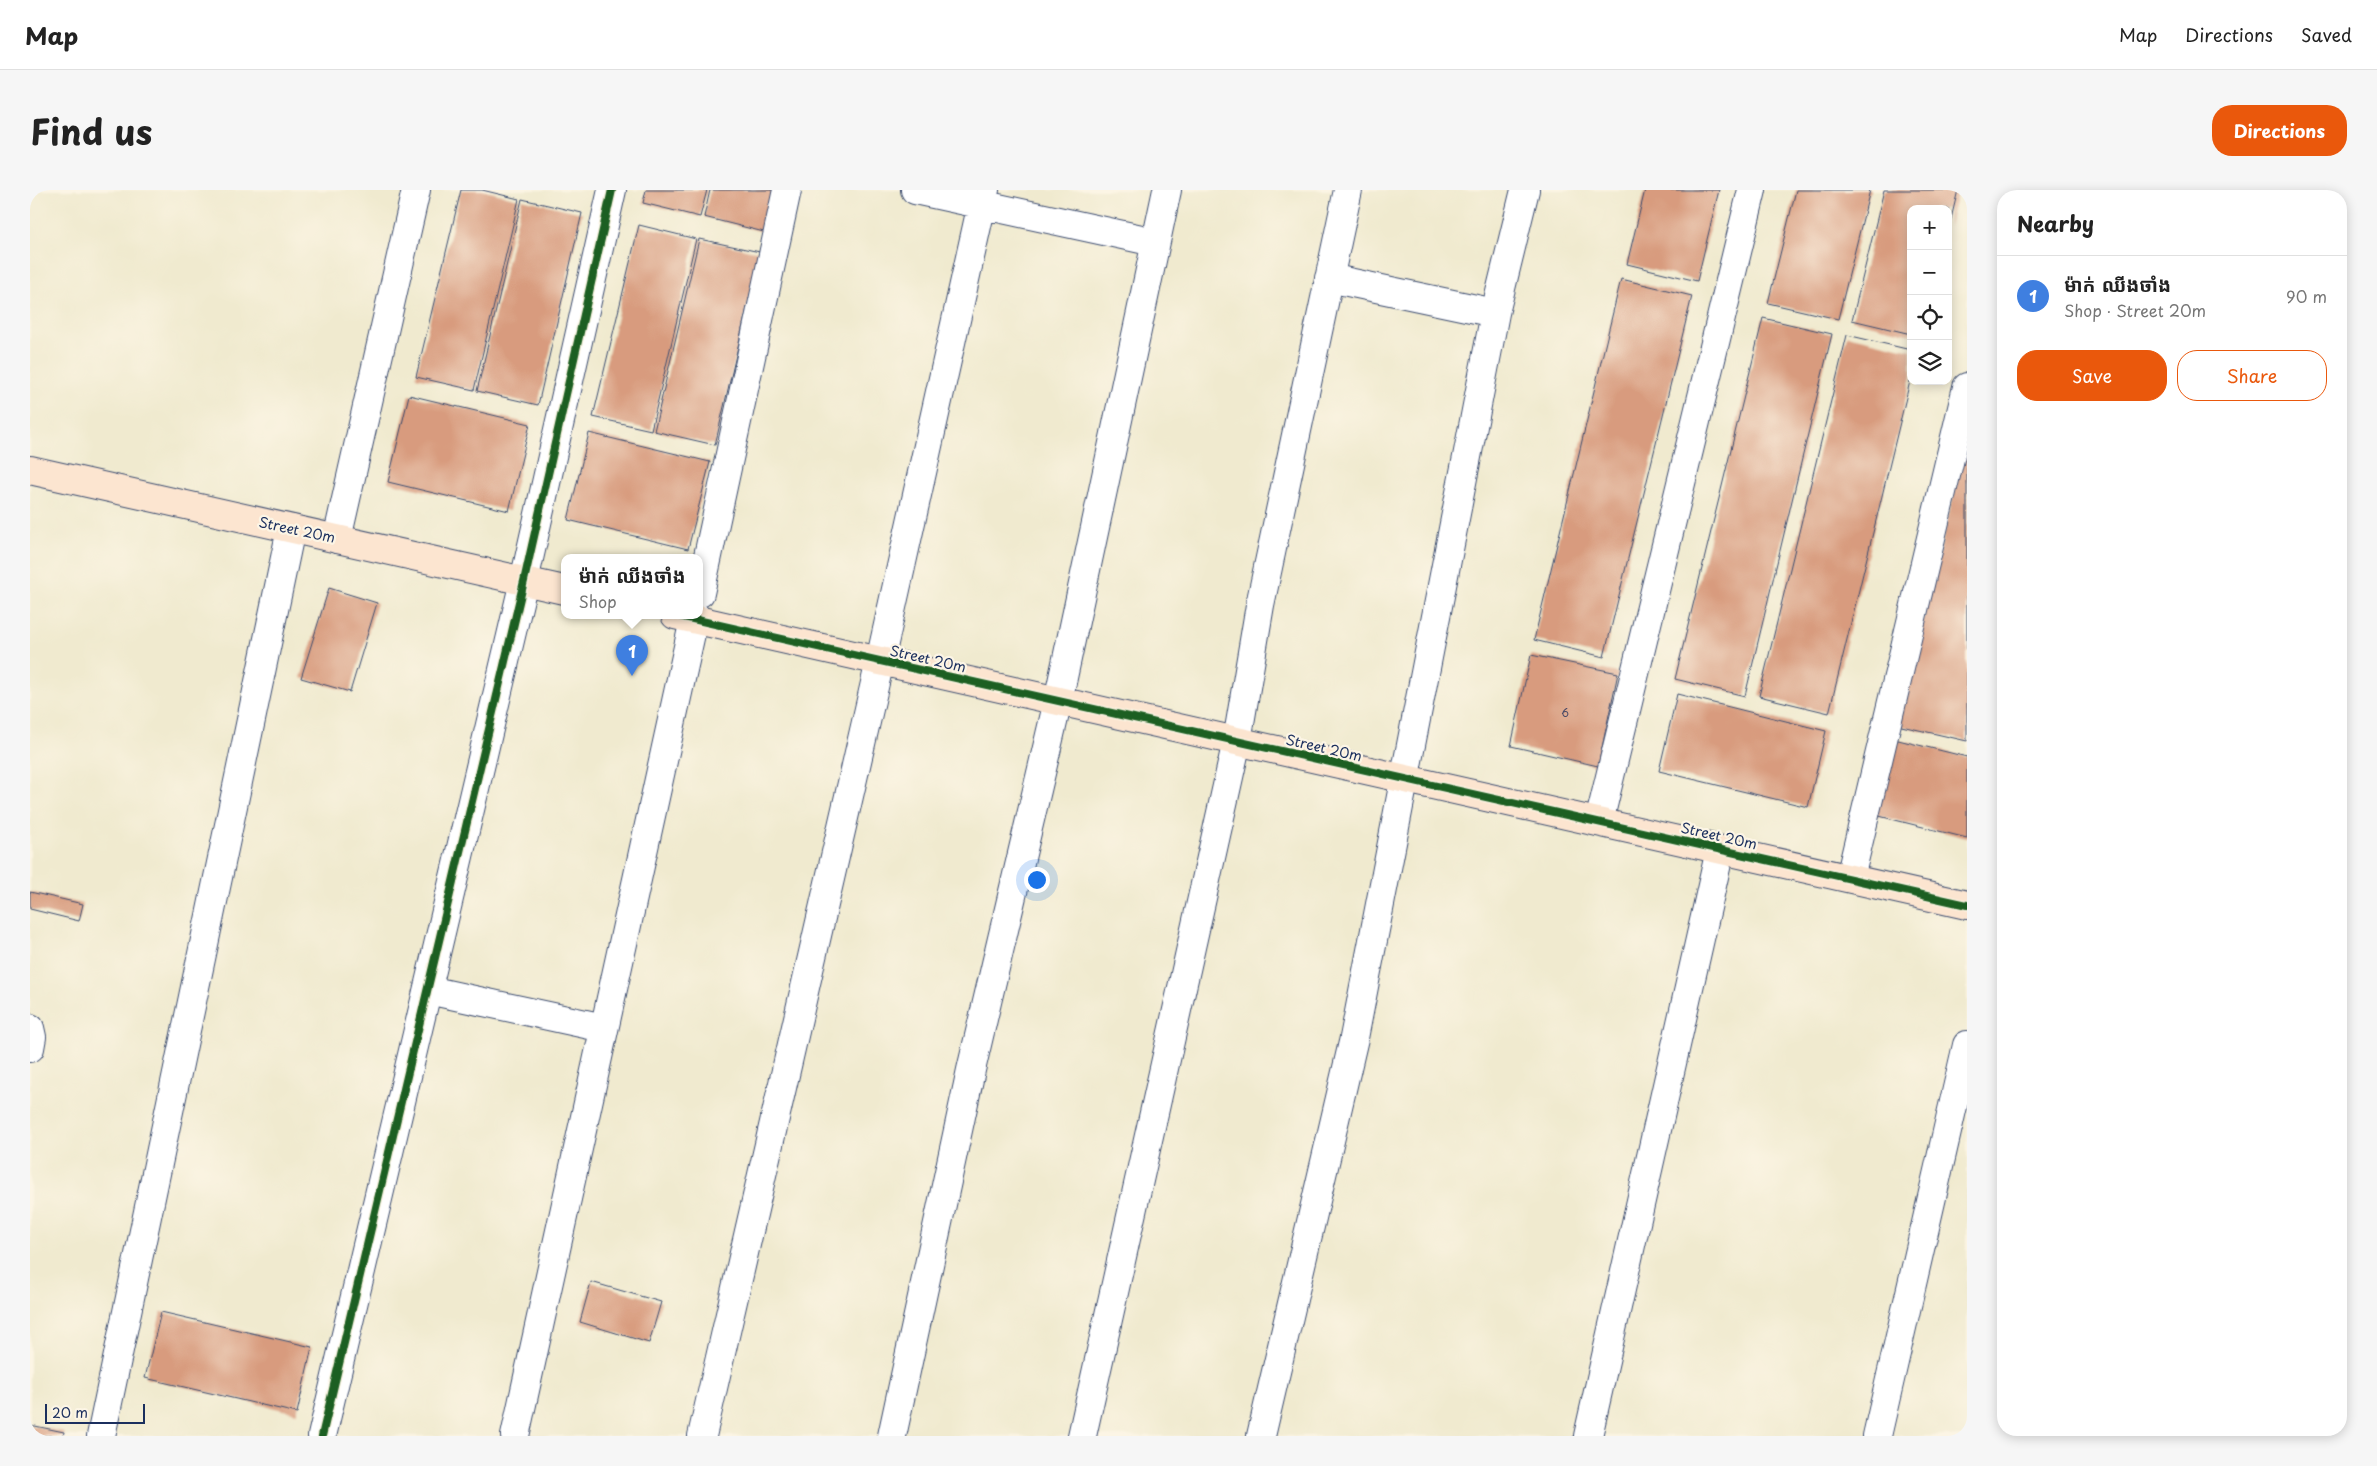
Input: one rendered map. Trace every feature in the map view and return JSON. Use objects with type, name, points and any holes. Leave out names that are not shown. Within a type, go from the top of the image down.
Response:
[{"type":"street","points":[[337,539],[416,190]]},
{"type":"street","points":[[322,1436],[524,581],[612,190]]},
{"type":"street","points":[[703,558],[787,190]]},
{"type":"street","points":[[915,190],[983,197],[1155,242]]},
{"type":"street","points":[[892,1436],[971,1070],[1058,701],[1167,190]]},
{"type":"street","points":[[1082,1436],[1237,741],[1260,605],[1348,190]]},
{"type":"street","points":[[1261,1436],[1354,1038],[1495,313],[1525,190]]},
{"type":"street","points":[[1599,822],[1752,190]]},
{"type":"street","points":[[702,1436],[880,661],[983,197]]},
{"type":"street","points":[[1329,278],[1495,313]]},
{"type":"street","points":[[1850,878],[1967,387]]},
{"type":"street","name":"Street 20m","points":[[30,470],[561,589]]},
{"type":"street","points":[[101,1436],[290,529]]},
{"type":"street","name":"Street 20m","points":[[703,613],[880,661],[1967,905]]},
{"type":"street","points":[[515,1436],[604,1028],[689,619]]},
{"type":"street","points":[[1588,1436],[1720,850]]},
{"type":"street","points":[[428,990],[604,1028]]},
{"type":"street","points":[[30,1028],[32,1037],[30,1048]]},
{"type":"street","points":[[1877,1436],[1967,1045]]},
{"type":"building","points":[[461,190],[482,190],[519,199],[474,390],[416,377]]},
{"type":"building","points":[[646,190],[707,190],[700,217],[643,203]]},
{"type":"building","points":[[710,190],[774,190],[764,232],[704,217]]},
{"type":"building","points":[[1645,190],[1719,190],[1697,281],[1627,264]]},
{"type":"building","points":[[1796,190],[1870,190],[1838,319],[1768,303]]},
{"type":"building","points":[[1884,190],[1958,190],[1952,215],[1952,205],[1907,205],[1907,333],[1852,320]]},
{"type":"building","points":[[522,199],[582,213],[538,405],[477,391]]},
{"type":"building","points":[[639,225],[696,239],[651,430],[593,417]]},
{"type":"building","points":[[699,239],[760,252],[715,445],[654,431]]},
{"type":"building","points":[[1621,279],[1692,296],[1604,657],[1534,640]]},
{"type":"building","points":[[1763,318],[1832,334],[1745,696],[1675,679]]},
{"type":"building","points":[[1847,335],[1907,349],[1907,385],[1909,385],[1829,713],[1759,696]]},
{"type":"building","points":[[409,395],[530,424],[509,511],[388,482]]},
{"type":"building","points":[[589,433],[710,462],[688,549],[568,520]]},
{"type":"building","points":[[1967,441],[1967,741],[1897,725]]},
{"type":"building","points":[[329,588],[377,603],[350,692],[301,678]]},
{"type":"building","points":[[1531,655],[1618,673],[1598,766],[1511,746]]},
{"type":"building","points":[[1677,694],[1826,731],[1808,807],[1659,771]]},
{"type":"building","points":[[1890,738],[1967,757],[1967,838],[1871,814]]},
{"type":"building","points":[[30,892],[83,904],[79,921],[30,909]]},
{"type":"building","points":[[591,1282],[661,1302],[649,1343],[580,1322]]},
{"type":"building","points":[[161,1312],[312,1347],[297,1413],[145,1378]]},
{"type":"building","points":[[30,1425],[64,1432],[63,1436],[30,1436]]},
{"type":"cycle path","points":[[322,1436],[524,581],[612,190]]},
{"type":"cycle path","points":[[693,619],[1967,905]]},
{"type":"place","name":"ម៉ាក់ ឈីងចាំង","points":[[632,676]]}]
